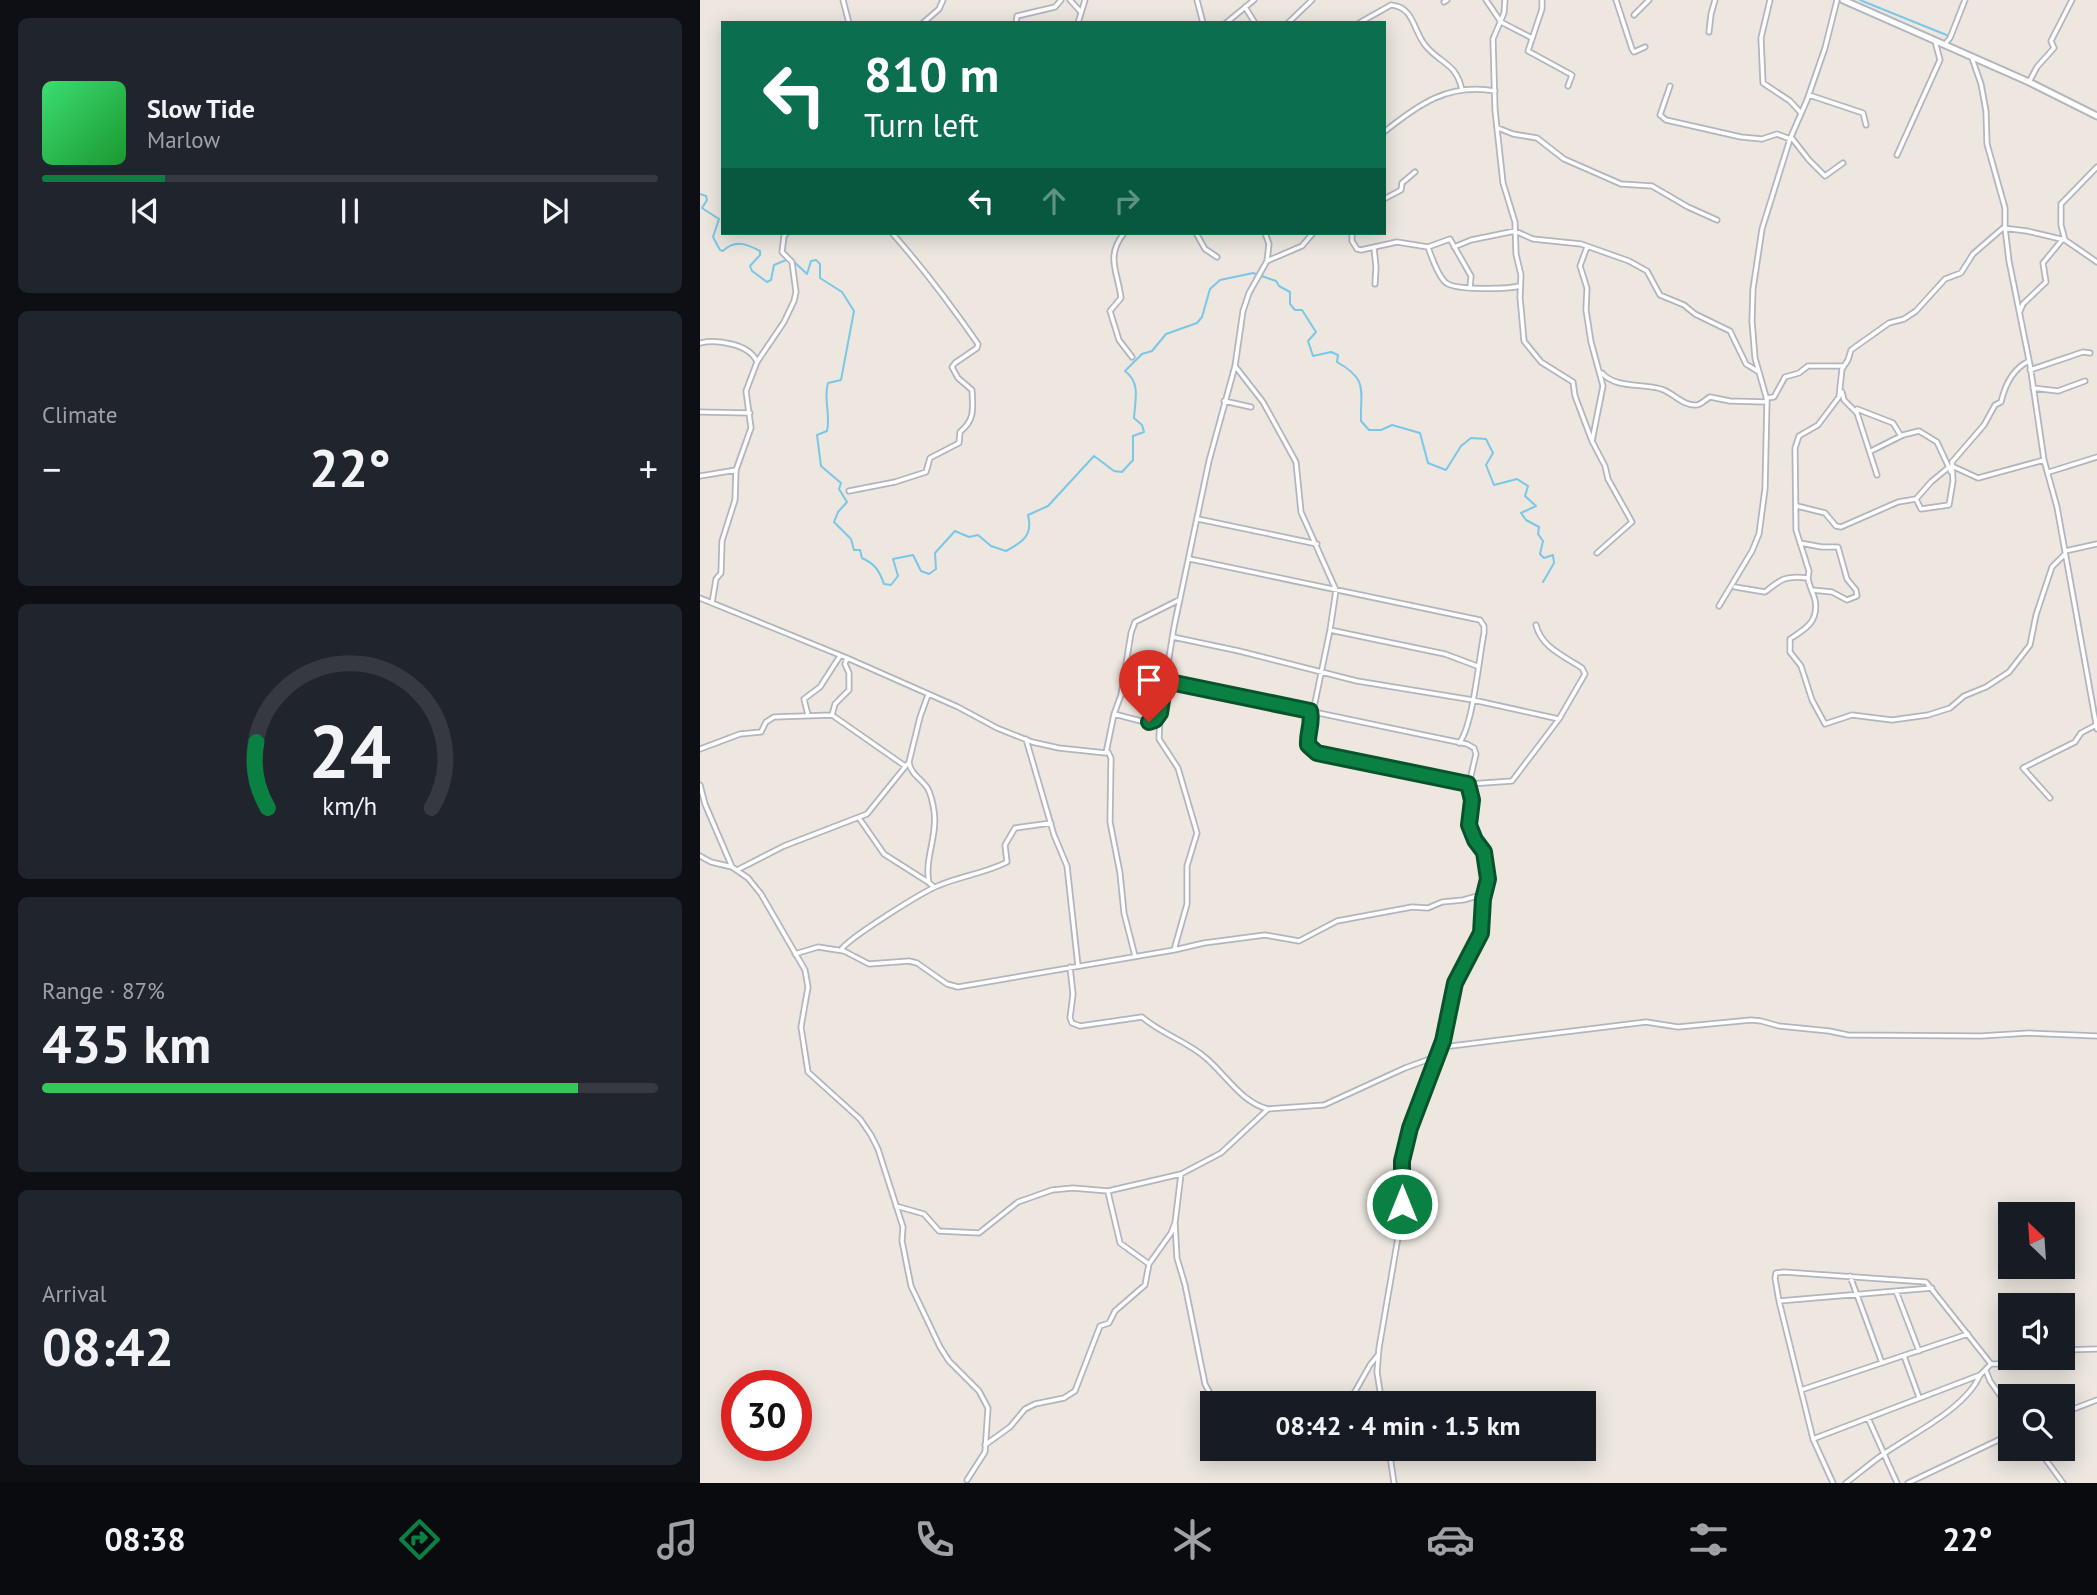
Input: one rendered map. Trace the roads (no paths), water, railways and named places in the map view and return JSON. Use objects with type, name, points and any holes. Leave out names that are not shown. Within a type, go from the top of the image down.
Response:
[{"type":"main road","points":[[1843,0],[2029,82],[2097,116]]},
{"type":"street","points":[[843,0],[848,21]]},
{"type":"street","points":[[925,21],[939,9],[943,0]]},
{"type":"street","points":[[1016,21],[1017,16],[1055,7],[1061,0]]},
{"type":"street","points":[[1070,0],[1077,5],[1081,13]]},
{"type":"street","points":[[1079,21],[1085,0]]},
{"type":"street","points":[[1197,0],[1202,21]]},
{"type":"street","points":[[1229,21],[1254,0]]},
{"type":"street","points":[[1290,21],[1312,0]]},
{"type":"street","points":[[1486,0],[1501,22],[1531,38]]},
{"type":"street","points":[[1504,0],[1504,13],[1493,39],[1494,85],[1503,183],[1515,231],[1516,254],[1521,275],[1526,345],[1541,362],[1572,381],[1580,413],[1605,466],[1608,479],[1632,522],[1597,553]]},
{"type":"street","points":[[1542,0],[1542,9],[1528,51],[1572,75],[1567,86]]},
{"type":"street","points":[[1616,0],[1632,49],[1634,51],[1645,47]]},
{"type":"street","points":[[1634,15],[1649,0]]},
{"type":"street","points":[[1709,32],[1715,0]]},
{"type":"street","points":[[1770,0],[1760,38],[1763,83],[1790,101],[1801,113]]},
{"type":"street","points":[[1719,606],[1752,551],[1759,534],[1765,489],[1767,400],[1755,358],[1752,321],[1753,289],[1762,229],[1790,138],[1809,95],[1825,48],[1837,0]]},
{"type":"street","points":[[1945,44],[1965,0]]},
{"type":"street","points":[[2029,82],[2037,67],[2054,49],[2051,41],[2072,0]]},
{"type":"street","points":[[1363,21],[1391,5],[1405,10],[1411,16],[1424,45],[1459,75],[1462,90]]},
{"type":"street","points":[[1245,8],[1254,21]]},
{"type":"street","points":[[1897,155],[1940,60],[1935,40]]},
{"type":"street","points":[[1971,57],[1981,84],[1986,111],[1987,144],[2005,208],[2005,228],[2044,460],[2057,507],[2085,649],[2097,727],[2081,733],[2075,742],[2023,768],[2050,799]]},
{"type":"street","points":[[1485,89],[1494,85]]},
{"type":"street","points":[[1670,86],[1660,115],[1666,120],[1741,137],[1762,139],[1777,134],[1790,138],[1825,176],[1843,163]]},
{"type":"street","points":[[1386,131],[1422,104],[1448,92],[1485,89],[1495,91]]},
{"type":"street","points":[[1809,95],[1863,113],[1866,125]]},
{"type":"street","points":[[1497,128],[1537,138],[1564,159],[1621,184],[1652,186],[1717,220]]},
{"type":"street","points":[[2020,313],[2023,304],[2046,282],[2042,264],[2063,240],[2061,204],[2097,167]]},
{"type":"street","points":[[1386,198],[1401,190],[1402,183],[1415,172]]},
{"type":"street","points":[[2005,228],[2063,240],[2097,262]]},
{"type":"street","points":[[1901,436],[1894,423],[1855,408],[1844,400],[1841,371],[1844,365],[1855,346],[1889,323],[1904,319],[1916,311],[1945,279],[1961,273],[1973,254],[2005,228]]},
{"type":"street","points":[[1454,247],[1471,240],[1515,231],[1533,239],[1576,243],[1629,261],[1647,271],[1660,295],[1684,304],[1695,314],[1730,331],[1746,364],[1759,372]]},
{"type":"street","points":[[712,603],[716,579],[720,573],[722,541],[735,500],[736,470],[751,428],[746,391],[757,362],[784,322],[796,292],[792,262],[782,252],[786,235]]},
{"type":"street","points":[[849,491],[895,482],[926,472],[930,458],[957,445],[960,432],[971,421],[972,390],[958,378],[952,367],[955,362],[977,348],[978,344],[940,289],[894,235]]},
{"type":"street","points":[[1122,235],[1115,244],[1113,258],[1121,300],[1110,311],[1119,340],[1132,357]]},
{"type":"street","points":[[1197,235],[1205,249],[1217,257]]},
{"type":"street","points":[[1174,950],[1187,904],[1188,866],[1197,833],[1178,768],[1159,739],[1160,713],[1180,599],[1224,401],[1235,366],[1243,311],[1249,292],[1266,261],[1269,244],[1266,235]]},
{"type":"street","points":[[1266,261],[1302,246],[1310,235]]},
{"type":"street","points":[[1352,235],[1357,249],[1397,242],[1428,247],[1448,239],[1471,276],[1470,288]]},
{"type":"street","points":[[1428,247],[1446,284],[1470,288],[1520,286]]},
{"type":"street","points":[[1587,247],[1580,266],[1587,288],[1586,310],[1591,342],[1603,386],[1592,441]]},
{"type":"street","points":[[1374,248],[1377,267],[1375,284]]},
{"type":"street","points":[[700,343],[713,341],[735,346],[755,356],[757,362]]},
{"type":"street","points":[[2030,370],[2083,352],[2090,353]]},
{"type":"street","points":[[1797,506],[1825,513],[1836,526],[1841,527],[1898,502],[1916,499],[1951,465],[1984,425],[1995,405],[2001,402],[2012,374],[2029,361]]},
{"type":"street","points":[[1600,372],[1607,379],[1661,388],[1677,399],[1695,406],[1710,397],[1738,401],[1767,400],[1776,395],[1786,377],[1799,373],[1807,366],[1844,365]]},
{"type":"street","points":[[1235,366],[1263,402],[1296,462],[1301,512],[1336,590],[1307,738],[1313,751],[1468,784],[1508,782],[1515,779],[1559,719],[1585,673],[1582,668],[1545,644],[1538,635],[1536,625]]},
{"type":"street","points":[[2033,388],[2058,391],[2085,381]]},
{"type":"street","points":[[1842,390],[1818,425],[1802,433],[1797,439],[1794,465],[1796,523],[1816,605],[1814,621],[1790,639],[1788,646],[1801,666],[1812,700],[1825,724],[1852,715],[1884,720],[1909,719],[1947,710],[1964,696],[1986,687],[2009,672],[2030,645],[2036,615],[2052,567],[2064,552],[2097,544]]},
{"type":"street","points":[[1224,401],[1251,407]]},
{"type":"street","points":[[1855,408],[1877,475]]},
{"type":"street","points":[[700,411],[750,413]]},
{"type":"street","points":[[1871,451],[1901,436],[1919,431],[1933,438],[1951,465],[1951,502],[1949,505],[1921,509],[1916,499]]},
{"type":"street","points":[[2049,472],[2097,457]]},
{"type":"street","points":[[1951,465],[1978,478],[2044,460]]},
{"type":"street","points":[[700,476],[736,470]]},
{"type":"street","points":[[1198,519],[1317,544]]},
{"type":"street","points":[[1800,543],[1838,547],[1847,579],[1856,590],[1857,596],[1847,600],[1832,592],[1812,590]]},
{"type":"street","points":[[1190,559],[1480,620],[1485,630],[1473,701],[1465,734],[1459,743]]},
{"type":"street","points":[[1735,587],[1765,592],[1779,580],[1808,578]]},
{"type":"street","points":[[700,598],[847,658],[1026,739],[1059,748],[1099,754],[1108,752]]},
{"type":"street","points":[[1135,956],[1124,913],[1120,873],[1112,838],[1111,758],[1108,752],[1135,622],[1180,599]]},
{"type":"street","points":[[1330,630],[1444,654],[1478,666]]},
{"type":"street","points":[[1173,637],[1357,681],[1559,719]]},
{"type":"street","points":[[808,716],[804,699],[820,687],[840,656]]},
{"type":"street","points":[[832,715],[835,704],[849,690],[849,673],[845,664],[847,658]]},
{"type":"street","points":[[1165,681],[1459,743],[1471,746],[1476,754],[1468,784],[1472,800],[1469,825],[1484,852],[1488,883],[1481,933],[1455,983],[1443,1041],[1410,1128],[1405,1150],[1402,1168],[1402,1220],[1378,1355],[1380,1391]]},
{"type":"street","points":[[737,870],[785,846],[859,818],[876,805],[907,764],[928,695]]},
{"type":"street","points":[[1114,714],[1149,722],[1155,720],[1160,713]]},
{"type":"street","points":[[700,750],[740,734],[761,732],[770,718],[832,715],[907,764],[929,792],[934,811],[935,833],[928,871],[929,883]]},
{"type":"street","points":[[1026,739],[1067,866],[1078,966]]},
{"type":"street","points":[[700,785],[705,804],[732,867]]},
{"type":"street","points":[[859,818],[884,854],[935,887]]},
{"type":"street","points":[[841,950],[866,929],[935,887],[1007,862],[1005,845],[1015,828],[1051,823]]},
{"type":"street","points":[[700,856],[732,867],[748,878],[761,894],[805,970],[808,981],[801,1027],[808,1072],[866,1126],[878,1149],[904,1227],[902,1241],[911,1286],[940,1347],[949,1361],[978,1391],[988,1408],[984,1455],[967,1480]]},
{"type":"street","points":[[794,954],[818,947],[841,950],[869,964],[909,961],[917,963],[947,984],[958,987],[1204,943],[1265,935],[1299,941],[1337,921],[1412,907],[1428,908],[1442,902],[1485,894]]},
{"type":"street","points":[[1070,967],[1072,1023],[1080,1026],[1142,1017],[1161,1032],[1190,1046],[1207,1059],[1241,1094],[1260,1107],[1268,1109],[1324,1105],[1437,1054],[1448,1046],[1646,1022],[1678,1027],[1761,1021],[1779,1026],[1857,1035],[1981,1036],[2029,1033],[2097,1036]]},
{"type":"street","points":[[1443,1041],[1448,1046]]},
{"type":"street","points":[[1260,1107],[1261,1115]]},
{"type":"street","points":[[896,1206],[924,1214],[939,1231],[974,1234],[981,1232],[1018,1202],[1052,1190],[1073,1188],[1108,1191],[1181,1174],[1221,1153],[1268,1109]]},
{"type":"street","points":[[1181,1174],[1175,1223],[1177,1258],[1209,1391]]},
{"type":"street","points":[[1108,1191],[1120,1243],[1149,1264]]},
{"type":"street","points":[[985,1445],[1010,1427],[1025,1409],[1067,1397],[1075,1391],[1100,1326],[1109,1323],[1115,1311],[1145,1285],[1149,1264],[1175,1223]]},
{"type":"street","points":[[1833,1483],[1813,1438],[1800,1390],[1779,1301],[1775,1276],[1780,1272],[1923,1281],[1932,1288],[1991,1364]]},
{"type":"street","points":[[1850,1276],[1882,1363]]},
{"type":"street","points":[[1779,1301],[1932,1288]]},
{"type":"street","points":[[1896,1291],[1919,1351]]},
{"type":"street","points":[[1800,1390],[1968,1334]]},
{"type":"street","points":[[2075,1350],[2097,1349]]},
{"type":"street","points":[[1355,1391],[1378,1355]]},
{"type":"street","points":[[1904,1356],[1919,1397]]},
{"type":"street","points":[[1991,1364],[1998,1364]]},
{"type":"street","points":[[1813,1438],[1980,1375],[1991,1364]]},
{"type":"street","points":[[1986,1371],[1998,1392]]},
{"type":"street","points":[[1846,1483],[1937,1419],[1968,1393],[1980,1375]]},
{"type":"street","points":[[2075,1409],[2097,1401]]},
{"type":"street","points":[[1868,1418],[1897,1483]]},
{"type":"street","points":[[1908,1483],[1998,1440]]},
{"type":"street","points":[[1391,1461],[1394,1483]]},
{"type":"street","points":[[2047,1461],[2062,1481],[2054,1483]]},
{"type":"street","points":[[1923,1476],[1926,1483]]},
{"type":"waterway","points":[[1860,0],[1949,36]]},
{"type":"waterway","points":[[700,194],[706,196],[707,200],[702,208],[719,219],[713,237],[720,250],[741,244],[760,251],[760,255],[750,266],[752,271],[767,282],[771,280],[774,265],[786,260]]},
{"type":"waterway","points":[[791,259],[807,274],[811,261],[816,260],[820,264],[820,278],[842,292],[854,311],[841,380],[828,383],[827,431],[817,435],[821,466],[841,483],[839,489],[847,502],[834,522],[851,539],[854,550],[860,550],[862,558],[876,568],[884,584],[891,585],[898,576],[893,559],[913,555],[921,571],[929,574],[936,569],[935,553],[955,531],[969,537],[978,535],[991,546],[1006,551],[1012,548],[1028,533],[1028,515],[1048,506],[1094,456],[1114,471],[1122,472],[1133,460],[1133,436],[1144,432],[1142,425],[1134,418],[1135,386],[1125,371],[1142,354],[1152,351],[1166,334],[1197,323],[1202,317],[1210,289],[1220,280],[1253,273],[1276,281],[1290,292],[1290,304],[1295,310],[1302,310],[1316,332],[1308,341],[1313,356],[1331,352],[1338,355],[1337,362],[1354,374],[1361,387],[1361,421],[1369,430],[1381,430],[1392,425],[1420,433],[1428,463],[1446,470],[1461,446],[1471,438],[1486,439],[1493,453],[1486,465],[1494,485],[1517,479],[1528,486],[1525,496],[1536,506],[1521,513],[1526,520],[1539,527],[1538,534],[1543,541],[1540,554],[1544,558],[1553,555],[1554,563],[1543,582]]}]
